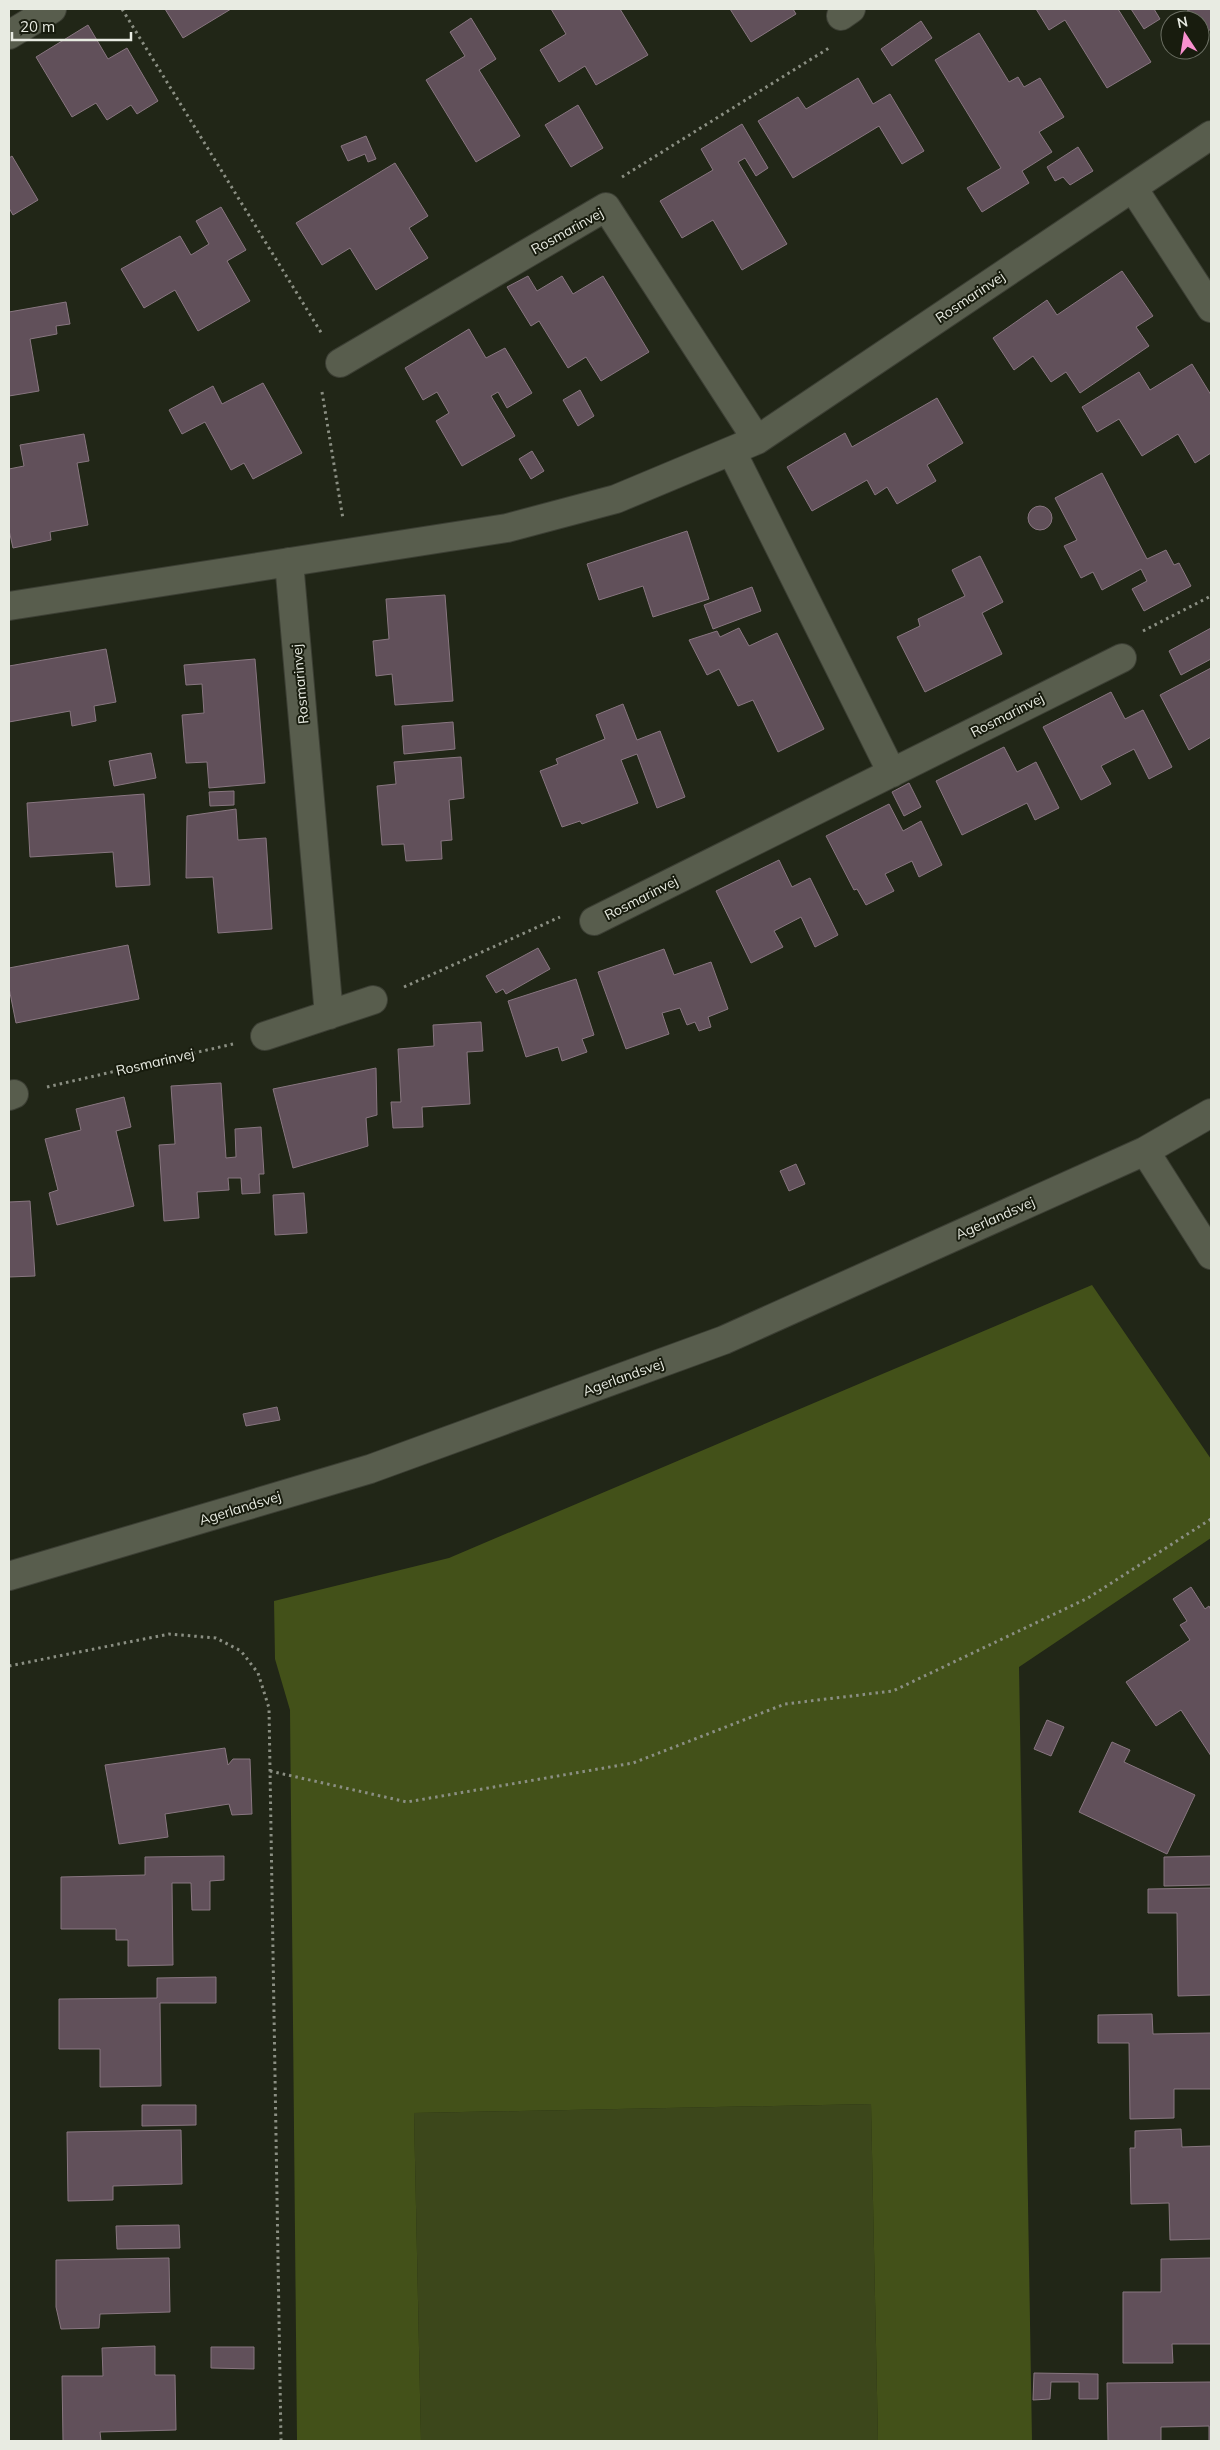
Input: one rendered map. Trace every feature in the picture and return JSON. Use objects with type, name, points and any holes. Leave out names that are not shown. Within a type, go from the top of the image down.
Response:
[{"type":"street","points":[[9,35],[52,9]]},
{"type":"street","name":"Rosmarinvej","points":[[9,606],[507,528],[616,499],[757,440],[1211,135]]},
{"type":"street","points":[[1133,188],[1211,308]]},
{"type":"street","name":"Rosmarinvej","points":[[340,363],[606,207],[757,440]]},
{"type":"street","points":[[732,452],[892,773]]},
{"type":"street","name":"Rosmarinvej","points":[[289,562],[329,1015]]},
{"type":"street","name":"Rosmarinvej","points":[[594,922],[1122,658]]},
{"type":"street","points":[[265,1036],[373,1000]]},
{"type":"street","name":"Agerlandsvej","points":[[9,1576],[370,1469],[724,1340],[1145,1151],[1211,1113]]},
{"type":"street","points":[[1145,1151],[1211,1255]]},
{"type":"path","points":[[122,9],[340,363],[322,389],[348,554]]},
{"type":"path","points":[[606,207],[608,187],[839,42],[846,12]]},
{"type":"path","points":[[1122,658],[1129,639],[1211,596]]},
{"type":"path","name":"Rosmarinvej","points":[[373,1000],[574,911],[594,922]]},
{"type":"path","name":"Rosmarinvej","points":[[11,1095],[265,1036]]},
{"type":"path","points":[[270,1771],[407,1802],[633,1763],[785,1704],[893,1692],[1088,1598],[1211,1519]]},
{"type":"path","points":[[9,1666],[169,1634],[216,1638],[241,1651],[258,1673],[269,1708],[281,2441]]},
{"type":"green space","points":[[1092,1285],[1211,1459],[1211,1538],[1019,1667],[1032,2441],[878,2441],[871,2104],[414,2113],[421,2441],[297,2441],[290,1710],[275,1659],[274,1601],[449,1558]]},
{"type":"green space","points":[[871,2104],[878,2441],[421,2441],[414,2113]]},
{"type":"building","points":[[165,9],[231,9],[183,38]]},
{"type":"building","points":[[551,9],[620,9],[648,55],[596,85],[585,66],[559,82],[540,50],[566,34]]},
{"type":"building","points":[[730,9],[793,9],[796,14],[751,42]]},
{"type":"building","points":[[1036,9],[1118,9],[1151,62],[1107,88],[1065,20],[1049,30]]},
{"type":"building","points":[[1131,9],[1154,9],[1160,19],[1144,29]]},
{"type":"building","points":[[1211,9],[1211,29],[1210,10],[1189,10]]},
{"type":"building","points":[[471,18],[496,59],[479,70],[520,136],[476,162],[426,80],[465,56],[450,32]]},
{"type":"building","points":[[921,21],[932,38],[892,66],[881,49]]},
{"type":"building","points":[[88,25],[108,59],[127,48],[158,101],[137,114],[131,105],[107,120],[96,103],[72,117],[36,57]]},
{"type":"building","points":[[979,33],[1009,82],[1018,77],[1024,87],[1040,78],[1064,117],[1039,132],[1052,152],[1022,171],[1029,183],[982,212],[967,188],[1001,168],[935,60]]},
{"type":"building","points":[[858,78],[873,104],[890,94],[924,151],[902,164],[879,126],[793,178],[758,121],[798,97],[806,109]]},
{"type":"building","points":[[578,105],[603,148],[571,167],[545,125]]},
{"type":"building","points":[[742,124],[768,168],[756,176],[745,158],[738,162],[787,244],[742,270],[713,220],[682,238],[660,201],[713,170],[701,149]]},
{"type":"building","points":[[366,136],[376,159],[368,162],[365,154],[348,161],[341,146]]},
{"type":"building","points":[[1078,147],[1093,171],[1070,185],[1063,177],[1055,181],[1047,167]]},
{"type":"building","points":[[12,156],[38,200],[13,215],[9,208],[9,158]]},
{"type":"building","points":[[395,163],[428,216],[409,228],[428,258],[376,290],[350,248],[322,265],[296,223]]},
{"type":"building","points":[[221,207],[246,250],[227,261],[250,301],[198,331],[175,290],[144,308],[121,269],[180,236],[191,255],[209,244],[196,221]]},
{"type":"building","points":[[1122,271],[1153,316],[1136,327],[1149,346],[1080,393],[1066,372],[1051,382],[1033,356],[1014,370],[993,338],[1047,300],[1057,315]]},
{"type":"building","points":[[528,276],[537,291],[562,276],[573,294],[603,276],[649,352],[601,381],[586,357],[568,368],[539,321],[531,326],[507,287]]},
{"type":"building","points":[[66,302],[70,324],[56,326],[57,334],[30,339],[39,391],[9,396],[9,312]]},
{"type":"building","points":[[469,329],[486,358],[505,348],[532,393],[507,408],[498,392],[491,396],[515,436],[462,466],[436,421],[449,413],[437,392],[423,400],[405,368]]},
{"type":"building","points":[[1192,364],[1211,395],[1211,453],[1195,463],[1178,434],[1142,456],[1119,419],[1097,432],[1082,407],[1139,372],[1150,390]]},
{"type":"building","points":[[263,383],[302,453],[253,479],[244,463],[231,470],[205,422],[182,434],[169,410],[213,386],[222,404]]},
{"type":"building","points":[[580,390],[594,416],[578,426],[563,400]]},
{"type":"building","points":[[937,398],[963,443],[927,465],[936,481],[897,504],[887,487],[875,495],[867,480],[812,511],[787,467],[845,433],[852,447]]},
{"type":"building","points":[[84,434],[89,461],[77,463],[88,525],[50,532],[51,540],[13,548],[9,530],[9,469],[24,466],[20,445]]},
{"type":"building","points":[[532,451],[544,471],[531,479],[519,459]]},
{"type":"building","points":[[1102,473],[1147,559],[1166,550],[1174,565],[1179,563],[1191,586],[1144,611],[1132,589],[1147,581],[1141,569],[1102,590],[1093,572],[1081,578],[1064,546],[1077,540],[1055,498]]},
{"type":"building","points":[[1040,506],[1049,509],[1052,518],[1049,527],[1040,530],[1031,527],[1028,518],[1031,509]]},
{"type":"building","points":[[687,531],[709,599],[653,617],[643,586],[599,600],[587,564]]},
{"type":"building","points":[[980,556],[1003,602],[982,613],[1002,654],[925,692],[897,637],[920,626],[918,619],[965,596],[952,570]]},
{"type":"building","points":[[752,587],[761,611],[713,629],[704,605]]},
{"type":"building","points":[[445,595],[453,701],[395,705],[392,674],[376,676],[373,641],[389,639],[386,599]]},
{"type":"building","points":[[739,628],[749,646],[777,633],[824,729],[778,752],[753,700],[738,706],[719,669],[707,675],[689,640],[717,631],[720,637]]},
{"type":"building","points":[[1211,628],[1211,659],[1181,675],[1169,651]]},
{"type":"building","points":[[106,649],[116,702],[94,706],[96,721],[72,726],[70,711],[9,722],[9,666]]},
{"type":"building","points":[[255,659],[265,783],[209,788],[207,762],[186,763],[182,715],[204,713],[202,684],[186,685],[184,665]]},
{"type":"building","points":[[1211,668],[1211,737],[1189,750],[1160,695]]},
{"type":"building","points":[[1111,692],[1125,719],[1143,710],[1172,767],[1149,779],[1134,749],[1101,766],[1111,784],[1081,800],[1043,727]]},
{"type":"building","points":[[623,704],[637,740],[660,731],[685,797],[657,808],[637,754],[621,760],[638,803],[582,824],[580,821],[562,827],[540,771],[558,764],[556,759],[605,739],[596,715]]},
{"type":"building","points":[[453,722],[455,749],[404,754],[402,726]]},
{"type":"building","points":[[1004,747],[1017,772],[1036,762],[1059,808],[1035,820],[1027,803],[962,835],[936,781]]},
{"type":"building","points":[[151,753],[156,778],[114,786],[109,761]]},
{"type":"building","points":[[461,757],[464,798],[449,800],[452,840],[441,841],[442,859],[406,861],[404,844],[382,845],[377,786],[396,784],[394,762]]},
{"type":"building","points":[[909,783],[921,807],[904,816],[892,792]]},
{"type":"building","points":[[234,791],[234,805],[210,806],[209,792]]},
{"type":"building","points":[[144,794],[150,885],[116,887],[113,852],[30,857],[27,803]]},
{"type":"building","points":[[889,804],[903,831],[921,821],[942,865],[919,877],[912,861],[885,874],[894,891],[866,905],[857,889],[854,890],[826,836]]},
{"type":"building","points":[[236,809],[238,840],[266,838],[272,929],[218,933],[213,877],[186,878],[187,816]]},
{"type":"building","points":[[779,860],[792,887],[810,878],[838,935],[815,947],[801,917],[774,931],[783,947],[751,963],[716,891]]},
{"type":"building","points":[[128,945],[139,999],[16,1023],[9,988],[9,968]]},
{"type":"building","points":[[538,948],[550,969],[506,994],[503,989],[496,993],[486,976]]},
{"type":"building","points":[[664,949],[674,975],[711,962],[728,1009],[708,1017],[711,1027],[699,1031],[695,1022],[687,1025],[680,1008],[662,1013],[669,1034],[626,1049],[598,972]]},
{"type":"building","points":[[576,979],[594,1035],[582,1039],[587,1052],[562,1061],[558,1047],[526,1057],[508,1001]]},
{"type":"building","points":[[481,1022],[483,1051],[467,1052],[470,1104],[422,1107],[423,1127],[393,1128],[391,1102],[401,1102],[398,1049],[434,1046],[433,1025]]},
{"type":"building","points":[[376,1068],[377,1115],[366,1118],[368,1146],[293,1168],[273,1089]]},
{"type":"building","points":[[221,1083],[226,1158],[236,1157],[235,1129],[261,1127],[264,1174],[259,1174],[260,1193],[242,1194],[241,1178],[228,1178],[229,1190],[197,1192],[199,1218],[164,1221],[159,1145],[175,1144],[171,1086]]},
{"type":"building","points":[[124,1097],[131,1127],[116,1131],[134,1206],[57,1225],[49,1193],[58,1190],[45,1139],[81,1130],[76,1109]]},
{"type":"building","points":[[796,1164],[805,1184],[789,1191],[780,1171]]},
{"type":"building","points":[[304,1193],[307,1233],[275,1235],[273,1195]]},
{"type":"building","points":[[30,1201],[35,1276],[9,1277],[9,1202]]},
{"type":"building","points":[[277,1407],[280,1420],[246,1426],[243,1414]]},
{"type":"building","points":[[1191,1587],[1205,1609],[1209,1606],[1211,1610],[1211,1756],[1181,1710],[1156,1726],[1126,1682],[1190,1640],[1180,1625],[1187,1621],[1173,1599]]},
{"type":"building","points":[[1047,1720],[1064,1727],[1051,1756],[1034,1749]]},
{"type":"building","points":[[1112,1742],[1130,1750],[1124,1762],[1195,1795],[1167,1854],[1079,1812]]},
{"type":"building","points":[[225,1748],[228,1765],[233,1759],[250,1759],[252,1814],[232,1815],[229,1804],[165,1814],[168,1837],[119,1844],[105,1765]]},
{"type":"building","points":[[224,1856],[224,1880],[210,1881],[210,1910],[192,1910],[191,1883],[172,1883],[173,1965],[128,1966],[128,1940],[116,1940],[116,1929],[61,1929],[61,1877],[145,1875],[145,1857]]},
{"type":"building","points":[[1211,1856],[1211,1885],[1164,1886],[1164,1857]]},
{"type":"building","points":[[1211,1888],[1211,1995],[1178,1996],[1177,1913],[1148,1913],[1148,1889]]},
{"type":"building","points":[[216,1977],[216,2003],[160,2003],[161,2086],[100,2087],[100,2049],[59,2049],[59,1999],[157,1998],[157,1978]]},
{"type":"building","points":[[1152,2014],[1153,2034],[1211,2033],[1211,2089],[1174,2089],[1174,2118],[1130,2119],[1129,2043],[1098,2043],[1098,2015]]},
{"type":"building","points":[[142,2105],[196,2105],[196,2125],[142,2126]]},
{"type":"building","points":[[1181,2129],[1182,2147],[1211,2146],[1211,2239],[1170,2240],[1169,2203],[1131,2204],[1130,2148],[1135,2148],[1135,2131]]},
{"type":"building","points":[[181,2130],[182,2184],[113,2186],[113,2200],[68,2201],[67,2132]]},
{"type":"building","points":[[179,2225],[180,2248],[117,2249],[116,2226]]},
{"type":"building","points":[[169,2258],[170,2312],[100,2314],[99,2328],[61,2329],[56,2307],[56,2260]]},
{"type":"building","points":[[1211,2258],[1211,2344],[1172,2344],[1173,2363],[1123,2363],[1123,2292],[1161,2292],[1161,2259]]},
{"type":"building","points":[[155,2346],[155,2375],[175,2375],[176,2430],[100,2432],[101,2441],[63,2441],[62,2376],[103,2376],[102,2348]]},
{"type":"building","points":[[211,2347],[254,2347],[254,2369],[211,2368]]},
{"type":"building","points":[[1034,2373],[1098,2374],[1098,2399],[1079,2399],[1079,2382],[1051,2382],[1050,2399],[1033,2400]]},
{"type":"building","points":[[1211,2382],[1211,2441],[1209,2441],[1209,2426],[1161,2427],[1161,2441],[1108,2441],[1107,2383]]}]
